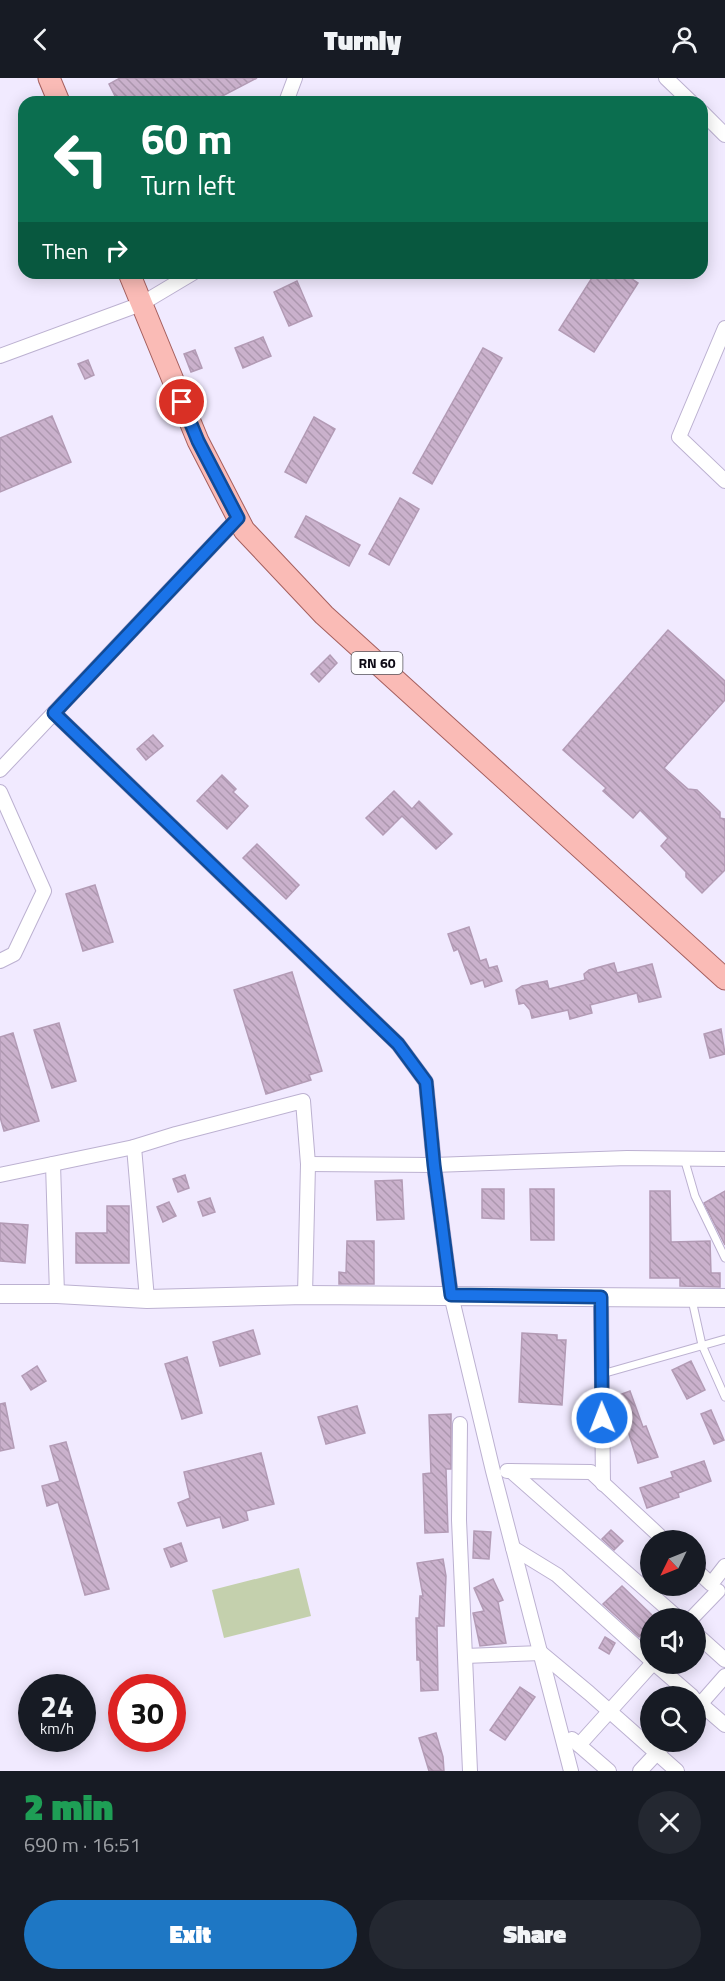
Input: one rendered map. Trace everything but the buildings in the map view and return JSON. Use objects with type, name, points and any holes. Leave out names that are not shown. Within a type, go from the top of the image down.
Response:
[{"type":"main road","points":[[49,78],[56,96]]},
{"type":"main road","name":"RN 60","points":[[131,279],[198,441],[244,530],[324,615],[725,979]]},
{"type":"main road","points":[[0,1294],[57,1294],[147,1299],[305,1295],[725,1298]]},
{"type":"street","points":[[288,96],[295,78]]},
{"type":"street","points":[[666,78],[685,96]]},
{"type":"street","points":[[708,118],[725,135]]},
{"type":"street","points":[[0,356],[141,304],[183,279]]},
{"type":"street","points":[[725,328],[679,438],[725,481]]},
{"type":"street","points":[[0,770],[238,518]]},
{"type":"street","points":[[54,713],[398,1044],[426,1082],[451,1295],[493,1471],[571,1771]]},
{"type":"street","points":[[0,792],[44,891],[14,954],[0,961]]},
{"type":"street","points":[[0,1175],[134,1147],[303,1101],[308,1164],[305,1295]]},
{"type":"street","points":[[134,1147],[147,1299]]},
{"type":"street","points":[[308,1164],[434,1165],[627,1158],[725,1159]]},
{"type":"street","points":[[53,1164],[57,1294]]},
{"type":"street","points":[[601,1297],[603,1484]]},
{"type":"street","points":[[460,1424],[459,1520],[470,1771]]},
{"type":"street","points":[[493,1471],[591,1472],[653,1530]]},
{"type":"street","points":[[512,1471],[667,1608]]},
{"type":"street","points":[[513,1548],[556,1575],[640,1650]]},
{"type":"street","points":[[702,1608],[718,1591],[725,1566]]},
{"type":"street","points":[[706,1580],[718,1591]]},
{"type":"street","points":[[706,1643],[725,1659]]},
{"type":"street","points":[[465,1656],[541,1653],[677,1771]]},
{"type":"street","points":[[579,1745],[642,1674]]},
{"type":"street","points":[[666,1674],[679,1686]]},
{"type":"street","points":[[706,1693],[725,1677]]},
{"type":"street","points":[[706,1710],[725,1725]]},
{"type":"street","points":[[560,1728],[609,1771]]},
{"type":"street","points":[[640,1771],[657,1753]]},
{"type":"lane","points":[[684,1158],[695,1196],[725,1258]]},
{"type":"lane","points":[[692,1298],[702,1345],[725,1397]]},
{"type":"lane","points":[[602,1374],[725,1339]]},
{"type":"green space","points":[[299,1568],[311,1616],[224,1638],[212,1590]]},
{"type":"route","points":[[182,402],[198,441],[238,518],[54,713],[398,1044],[426,1082],[451,1295],[601,1297],[602,1418]]}]
